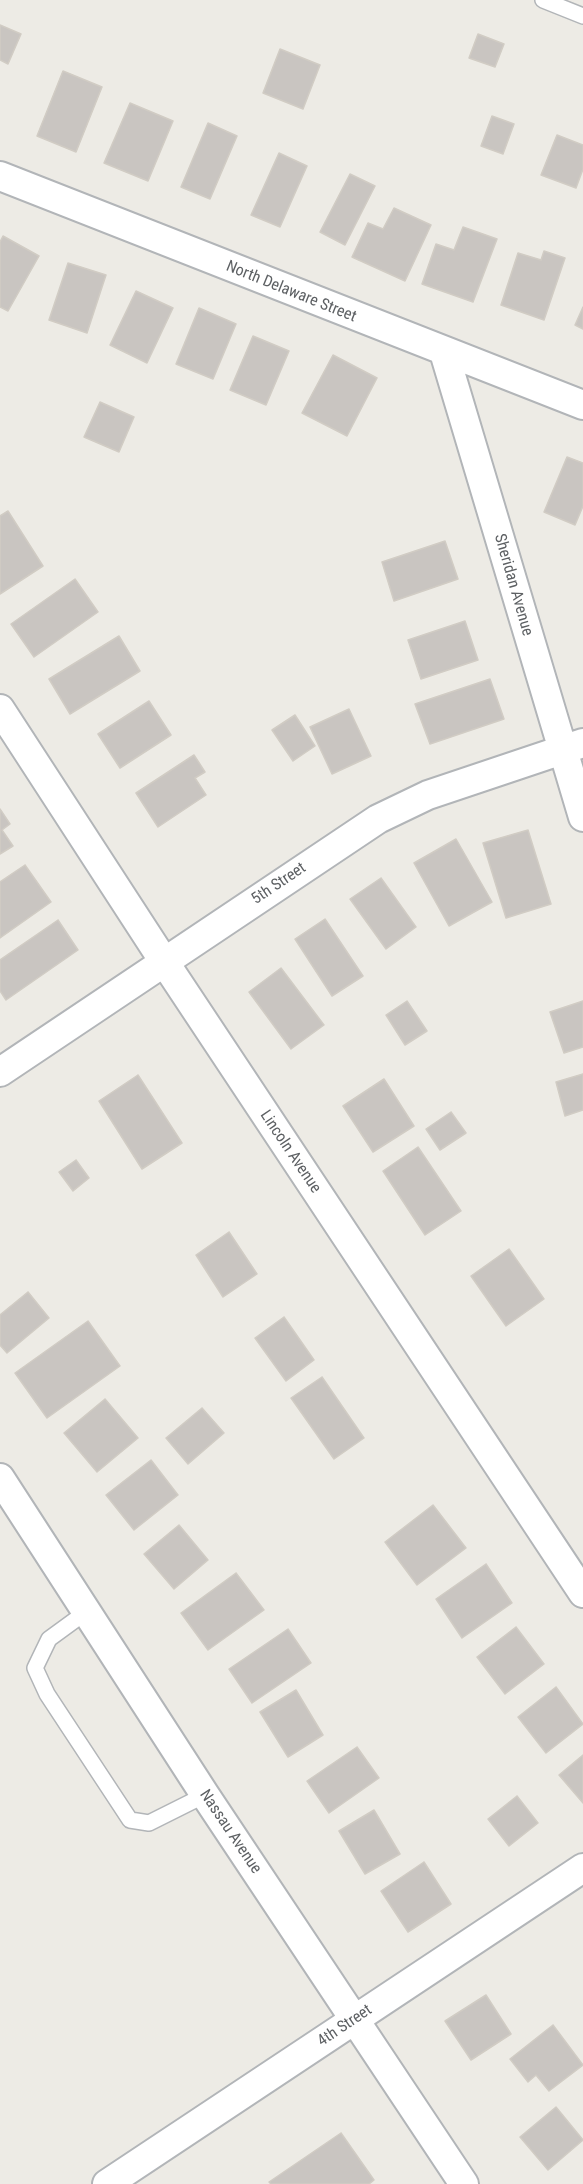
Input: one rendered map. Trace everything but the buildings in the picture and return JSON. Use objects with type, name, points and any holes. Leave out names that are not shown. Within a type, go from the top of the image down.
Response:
[{"type":"street","name":"North Delaware Street","points":[[0,176],[583,405]]},
{"type":"street","name":"Sheridan Avenue","points":[[444,352],[573,747],[583,817]]},
{"type":"street","name":"Lincoln Avenue","points":[[0,709],[165,963],[583,1593]]},
{"type":"street","name":"5th Street","points":[[0,1072],[378,819],[428,795],[573,747]]},
{"type":"street","name":"Nassau Avenue","points":[[0,1478],[205,1795],[464,2184]]},
{"type":"street","name":"4th Street","points":[[107,2184],[583,1868]]},
{"type":"lane","points":[[543,0],[559,4],[583,16]]},
{"type":"lane","points":[[86,1612],[49,1639],[35,1668],[47,1694],[130,1820],[149,1823],[205,1795]]}]
